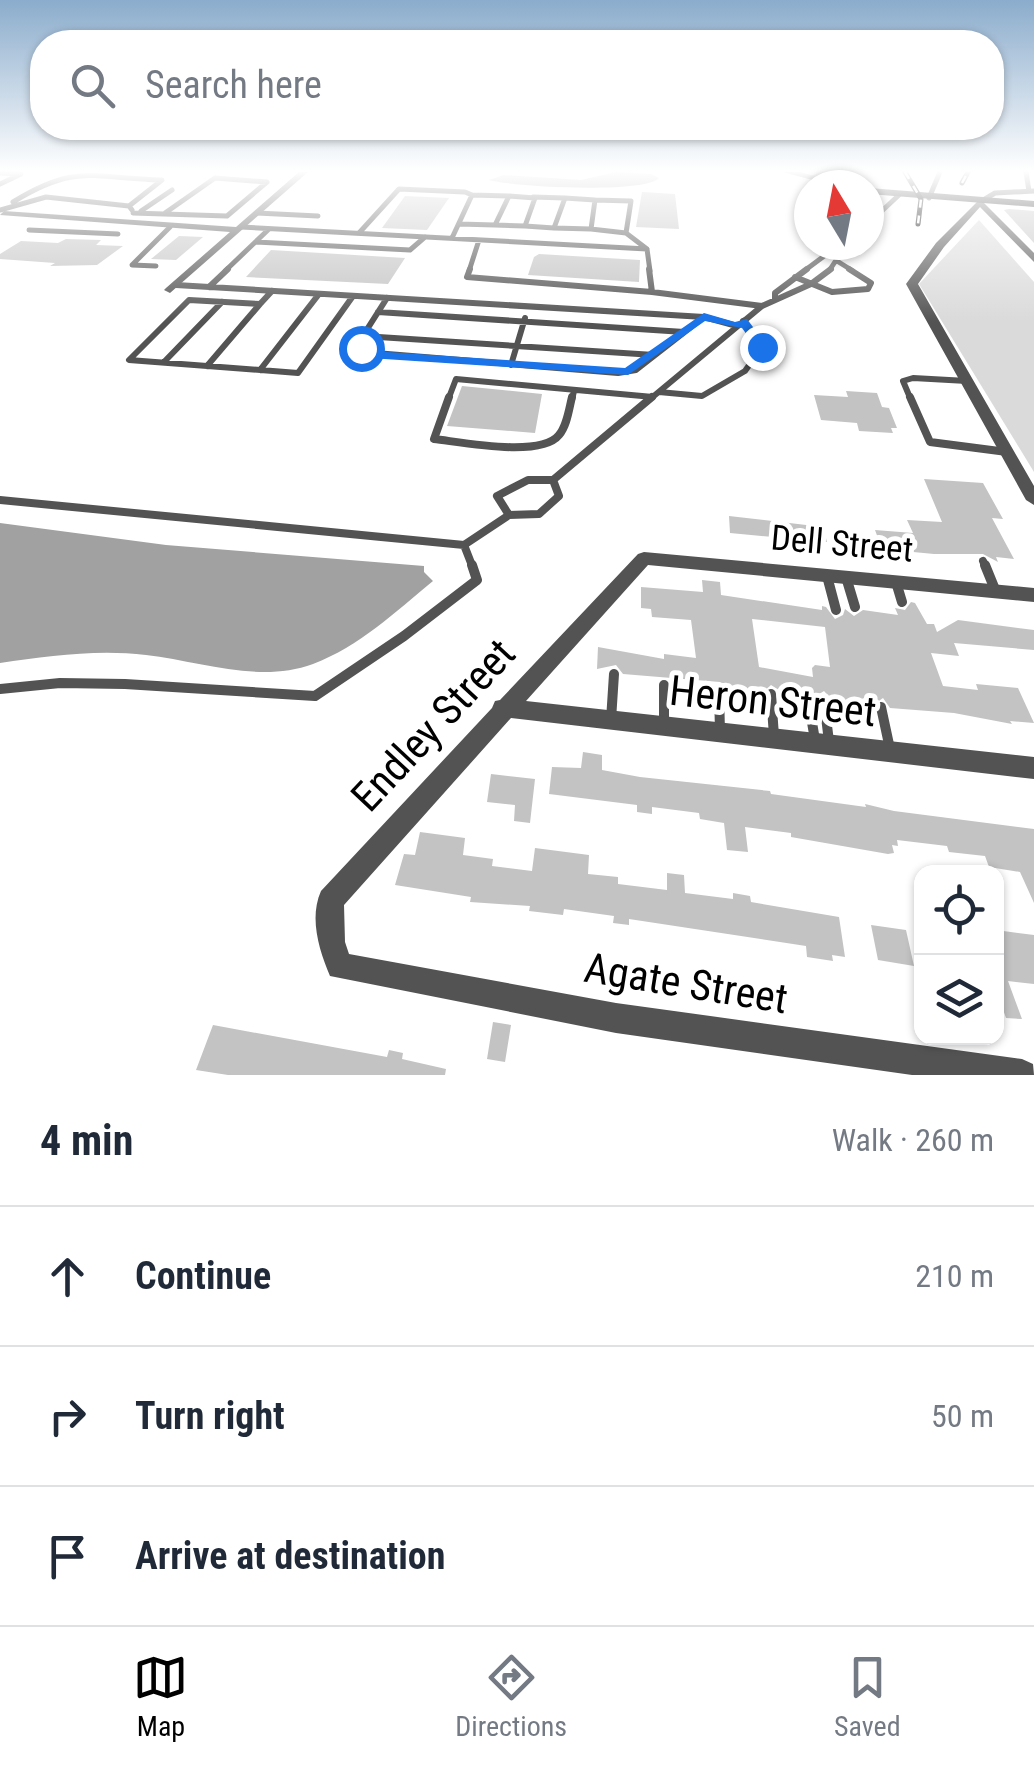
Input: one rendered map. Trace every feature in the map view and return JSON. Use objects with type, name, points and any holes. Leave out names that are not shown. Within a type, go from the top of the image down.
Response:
[{"type":"street","points":[[154,222],[170,227],[240,228]]},
{"type":"street","points":[[173,288],[247,222]]},
{"type":"street","points":[[961,222],[912,284],[1034,500]]},
{"type":"street","points":[[999,222],[1034,258]]},
{"type":"street","name":"Dell Street","points":[[644,558],[1034,595]]},
{"type":"street","name":"Endley Street","points":[[340,966],[331,942],[330,900],[644,558]]},
{"type":"street","name":"Heron Street","points":[[503,708],[1034,768]]},
{"type":"street","name":"Agate Street","points":[[340,966],[616,1018],[1022,1075]]},
{"type":"lane","points":[[29,230],[117,235],[128,222]]},
{"type":"lane","points":[[360,234],[370,222]]},
{"type":"lane","points":[[554,228],[556,222]]},
{"type":"lane","points":[[590,230],[592,222]]},
{"type":"lane","points":[[626,233],[628,222]]},
{"type":"lane","points":[[452,238],[459,224],[626,233],[647,249],[652,292]]},
{"type":"lane","points":[[156,266],[132,264],[170,227]]},
{"type":"lane","points":[[240,228],[647,249]]},
{"type":"lane","points":[[209,287],[269,229]]},
{"type":"lane","points":[[256,242],[410,250],[418,248],[425,237]]},
{"type":"lane","points":[[480,240],[467,277],[652,292],[762,306]]},
{"type":"lane","points":[[775,300],[775,293],[820,260]]},
{"type":"lane","points":[[509,515],[496,496],[528,480],[553,480],[762,306],[812,285],[829,274],[838,262],[871,283],[868,288],[832,292],[812,285],[794,278]]},
{"type":"lane","points":[[173,288],[704,317],[740,324],[762,347],[745,370],[702,396],[456,380],[434,439],[530,448],[549,444],[559,437],[574,390]]},
{"type":"lane","points":[[207,366],[272,291]]},
{"type":"lane","points":[[260,370],[319,294]]},
{"type":"lane","points":[[260,304],[190,300],[129,360],[298,373],[352,296]]},
{"type":"lane","points":[[387,298],[359,342],[363,352],[618,372],[636,370],[704,317]]},
{"type":"lane","points":[[164,362],[222,302]]},
{"type":"lane","points":[[511,365],[528,306]]},
{"type":"lane","points":[[378,312],[684,332]]},
{"type":"lane","points":[[364,336],[654,355]]},
{"type":"lane","points":[[967,381],[903,381],[930,442],[1007,452]]},
{"type":"lane","points":[[0,500],[464,544],[509,515],[539,514],[559,496],[553,480]]},
{"type":"lane","points":[[0,688],[60,683],[125,684],[314,696],[404,636],[476,580],[464,544]]},
{"type":"lane","points":[[984,561],[996,592]]},
{"type":"lane","points":[[836,576],[855,606]]},
{"type":"lane","points":[[836,576],[836,610]]},
{"type":"lane","points":[[896,582],[902,602]]},
{"type":"lane","points":[[611,720],[614,674]]},
{"type":"lane","points":[[664,686],[664,726]]},
{"type":"lane","points":[[719,691],[720,732]]},
{"type":"lane","points":[[771,694],[774,738]]},
{"type":"lane","points":[[808,699],[822,744]]},
{"type":"lane","points":[[822,744],[824,700]]},
{"type":"lane","points":[[880,707],[891,752]]},
{"type":"shaded area","points":[[977,222],[1034,282],[1034,472],[919,284]]},
{"type":"shaded area","points":[[0,523],[166,545],[424,566],[424,572],[433,581],[346,648],[293,670],[251,672],[109,653],[0,663]]},
{"type":"building","points":[[386,222],[432,222],[427,230],[382,228]]},
{"type":"building","points":[[637,222],[678,222],[679,229],[636,227]]},
{"type":"building","points":[[1015,222],[1034,222],[1034,243]]},
{"type":"building","points":[[179,236],[203,237],[176,260],[151,259]]},
{"type":"building","points":[[66,239],[101,240],[96,245],[123,246],[97,265],[50,266],[55,263],[0,259],[0,254],[21,241],[58,243]]},
{"type":"building","points":[[271,250],[405,258],[388,284],[246,277]]},
{"type":"building","points":[[539,254],[640,260],[639,282],[528,275],[534,257]]},
{"type":"building","points":[[462,386],[542,394],[535,433],[447,426]]},
{"type":"building","points":[[846,391],[877,393],[897,428],[891,428],[893,433],[859,431],[857,423],[821,420],[814,395],[848,397]]},
{"type":"building","points":[[924,479],[983,483],[1003,519],[992,518],[1014,559],[996,557],[998,562],[983,554],[882,549],[875,530],[913,533],[907,520],[942,522]]},
{"type":"building","points":[[729,516],[823,527],[827,542],[730,533]]},
{"type":"building","points":[[702,580],[720,582],[721,595],[822,610],[822,606],[835,619],[845,609],[854,616],[863,610],[898,615],[895,608],[905,610],[911,602],[937,632],[958,620],[1034,630],[1034,650],[954,643],[959,656],[931,653],[943,686],[978,690],[976,684],[1018,688],[1034,723],[1010,721],[1012,724],[954,713],[890,708],[883,698],[873,705],[833,701],[824,691],[816,696],[808,690],[800,696],[787,695],[771,685],[763,692],[727,688],[720,682],[623,674],[616,665],[597,669],[598,647],[664,659],[664,654],[696,658],[691,620],[652,617],[651,609],[641,608],[641,587],[703,592]],"holes":[[[752,619],[825,627],[830,667],[815,665],[813,677],[759,667]]]},
{"type":"building","points":[[583,752],[602,755],[602,770],[640,777],[770,791],[1034,829],[1034,903],[1020,872],[1004,869],[1004,865],[988,865],[985,856],[949,852],[947,846],[897,840],[898,846],[892,845],[894,853],[888,854],[745,827],[748,852],[727,850],[724,823],[700,819],[699,813],[652,807],[652,814],[637,812],[637,805],[549,794],[552,767],[581,768]]},
{"type":"building","points":[[491,774],[535,779],[530,823],[514,821],[515,805],[487,802]]},
{"type":"building","points":[[420,832],[465,838],[463,855],[493,859],[492,866],[532,871],[535,848],[589,855],[588,874],[618,877],[618,884],[667,890],[667,873],[684,875],[685,893],[733,899],[733,893],[750,896],[751,902],[839,917],[845,957],[832,955],[833,961],[807,957],[806,946],[629,919],[629,925],[613,923],[614,916],[564,909],[563,915],[529,911],[530,906],[470,902],[471,897],[395,885],[404,854],[415,855]]},
{"type":"building","points":[[871,925],[906,930],[914,966],[878,960]]},
{"type":"building","points":[[1004,931],[1034,935],[1034,984],[1008,981],[1022,1019],[1006,1018]]},
{"type":"building","points":[[493,1022],[511,1025],[505,1062],[487,1059]]},
{"type":"building","points":[[213,1025],[387,1057],[389,1050],[403,1053],[402,1059],[446,1069],[445,1075],[228,1075],[196,1070]]},
{"type":"route","points":[[361,348],[369,354],[628,372],[636,370],[704,317],[737,326],[743,321],[762,347]]}]
